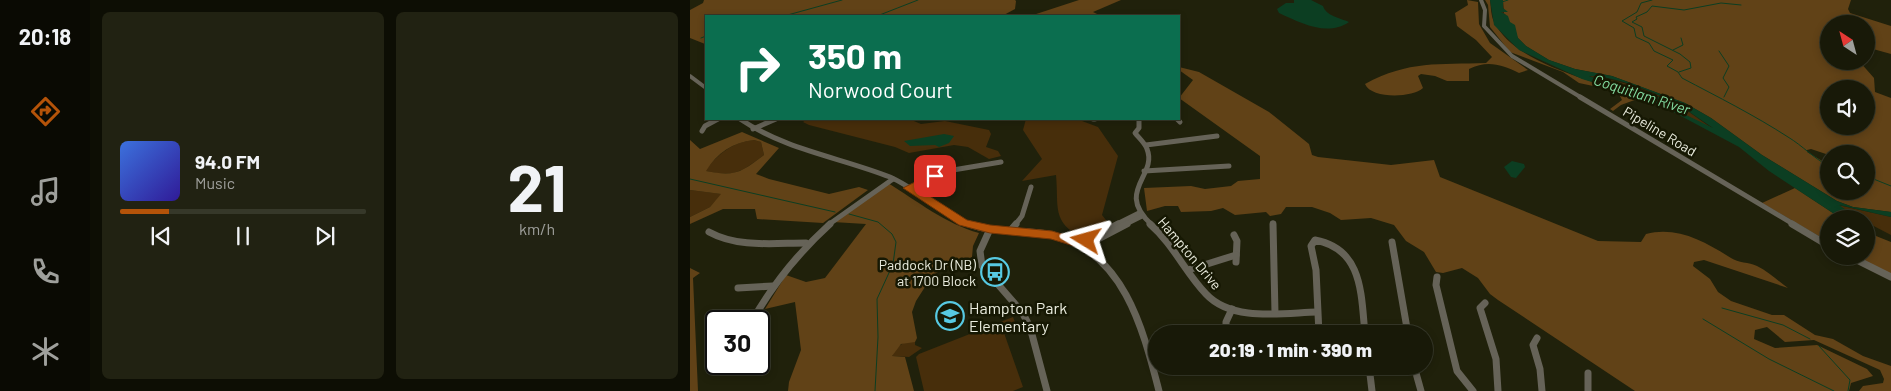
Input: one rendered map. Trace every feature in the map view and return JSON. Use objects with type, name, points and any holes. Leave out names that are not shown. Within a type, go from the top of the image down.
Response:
[{"type":"street","name":"Pipeline Road","points":[[1481,0],[1485,10],[1484,26],[1512,56],[1820,241]]},
{"type":"street","points":[[690,76],[705,87]]},
{"type":"street","points":[[702,131],[705,126],[716,120]]},
{"type":"street","points":[[741,120],[769,138],[893,179],[963,223],[990,229],[1052,235],[1082,245],[1095,252],[1108,266],[1124,292],[1146,341],[1159,391]]},
{"type":"street","points":[[753,128],[773,120]]},
{"type":"street","name":"Hampton Drive","points":[[1139,120],[1139,128],[1135,133],[1146,145],[1149,156],[1135,200],[1140,214],[1162,235],[1208,296],[1220,305],[1254,313],[1318,312]]},
{"type":"street","points":[[1146,145],[1217,136]]},
{"type":"street","points":[[908,188],[958,168],[1001,162]]},
{"type":"street","points":[[1144,171],[1230,166]]},
{"type":"street","points":[[759,310],[783,270],[806,243],[829,224],[893,179]]},
{"type":"street","points":[[1010,231],[1022,216],[1032,187]]},
{"type":"street","points":[[1082,245],[1140,214]]},
{"type":"street","points":[[1272,223],[1275,312]]},
{"type":"street","points":[[990,229],[981,244],[978,256],[982,266],[1022,312],[1030,327],[1047,391]]},
{"type":"street","points":[[709,232],[719,238],[733,240],[806,243]]},
{"type":"street","points":[[1188,270],[1236,258],[1237,240],[1234,235]]},
{"type":"street","points":[[1319,325],[1316,270],[1311,246],[1315,240],[1322,240],[1334,246],[1348,257],[1354,266],[1358,277],[1364,325]]},
{"type":"street","points":[[1392,242],[1406,325]]},
{"type":"street","points":[[1867,265],[1891,277]]},
{"type":"street","points":[[1438,277],[1436,284],[1457,371],[1473,391]]},
{"type":"street","points":[[738,288],[773,286]]},
{"type":"street","points":[[1485,303],[1480,308],[1497,362],[1500,378],[1498,391]]},
{"type":"street","points":[[1226,325],[1232,309]]},
{"type":"street","points":[[1537,338],[1533,345],[1540,368],[1542,391]]},
{"type":"street","points":[[1588,373],[1588,391]]},
{"type":"street","points":[[1370,375],[1372,391]]},
{"type":"street","points":[[1416,375],[1420,391]]},
{"type":"shaded area","points":[[704,0],[1016,1],[1015,9],[1004,15],[705,15],[705,44],[690,38],[690,10],[703,3]]},
{"type":"shaded area","points":[[1079,0],[1121,0],[1093,12],[1099,15],[1033,15]]},
{"type":"shaded area","points":[[1467,0],[1478,2],[1479,24],[1490,43],[1528,70],[1519,73],[1500,65],[1488,64],[1469,69],[1469,81],[1447,81],[1435,76],[1421,74],[1418,76],[1423,88],[1410,94],[1383,94],[1369,89],[1365,84],[1381,76],[1410,67],[1486,63],[1492,57],[1476,40],[1457,26],[1455,13],[1468,5]]},
{"type":"shaded area","points":[[1485,0],[1490,0],[1494,22],[1505,37],[1520,50],[1560,70],[1640,98],[1621,105],[1613,111],[1610,109],[1622,100],[1619,94],[1579,83],[1563,72],[1510,52],[1490,27],[1488,5]]},
{"type":"shaded area","points":[[1503,0],[1851,0],[1848,9],[1850,13],[1856,15],[1820,15],[1820,70],[1867,70],[1874,80],[1820,80],[1820,135],[1875,135],[1875,92],[1891,98],[1891,212],[1853,207],[1835,200],[1875,200],[1875,145],[1820,145],[1820,152],[1811,149],[1807,150],[1807,152],[1820,160],[1820,191],[1762,155],[1711,118],[1685,103],[1612,76],[1575,69],[1549,60],[1526,46],[1518,38],[1505,14],[1500,12],[1504,13]]},
{"type":"shaded area","points":[[1875,21],[1891,26],[1891,54],[1875,50]]},
{"type":"shaded area","points":[[1180,67],[1199,72],[1269,112],[1309,144],[1312,155],[1318,157],[1391,165],[1434,160],[1440,177],[1598,241],[1641,242],[1646,234],[1669,232],[1701,241],[1734,260],[1757,266],[1788,288],[1704,260],[1694,262],[1693,266],[1710,279],[1718,292],[1731,301],[1772,315],[1784,315],[1815,335],[1833,339],[1863,356],[1891,366],[1891,391],[1859,391],[1863,386],[1883,383],[1884,379],[1880,370],[1814,340],[1785,342],[1767,327],[1755,330],[1754,339],[1775,348],[1817,345],[1867,369],[1873,376],[1851,383],[1849,391],[1635,391],[1498,300],[1490,294],[1478,278],[1462,268],[1443,273],[1436,272],[1424,252],[1406,241],[1394,225],[1371,218],[1341,220],[1330,213],[1312,207],[1286,207],[1281,214],[1270,216],[1266,212],[1235,215],[1223,208],[1211,211],[1181,212],[1178,206],[1165,206],[1147,211],[1144,188],[1191,186],[1205,189],[1231,186],[1238,181],[1260,179],[1260,156],[1180,99],[1193,80],[1180,71]]},
{"type":"shaded area","points":[[1587,75],[1624,83],[1666,98],[1629,90]]},
{"type":"shaded area","points":[[1653,99],[1682,107],[1713,129]]},
{"type":"shaded area","points":[[806,120],[911,120],[921,124],[945,121],[989,130],[991,134],[986,147],[998,151],[1001,156],[989,159],[968,147],[954,145],[909,153],[895,147],[803,122]]},
{"type":"shaded area","points":[[1026,120],[1082,120],[1098,127],[1118,156],[1102,215],[1109,224],[1083,238],[1066,226],[1061,219],[1057,205],[1056,175],[1022,181],[1042,159],[1023,130]]},
{"type":"shaded area","points":[[742,132],[779,148],[756,174],[829,194],[859,187],[868,190],[823,223],[757,219],[755,209],[723,209],[690,224],[690,217],[710,207],[721,194],[690,190],[690,140],[700,149]],"holes":[[[754,140],[761,142],[764,155],[750,166],[731,173],[706,171],[720,154],[732,146],[746,141]]]},
{"type":"shaded area","points":[[754,140],[761,142],[764,155],[743,170],[724,174],[705,171],[715,159],[732,146]]},
{"type":"shaded area","points":[[888,183],[943,218],[979,233],[973,246],[972,257],[941,270],[932,276],[916,301],[912,312],[917,338],[915,342],[901,344],[892,356],[905,357],[914,391],[788,391],[789,382],[801,350],[795,302],[765,309],[786,275],[806,282],[825,278],[866,224],[833,222]]},
{"type":"shaded area","points":[[1795,188],[1828,210],[1820,210],[1820,237],[1762,203]]},
{"type":"shaded area","points":[[690,190],[722,194],[710,207],[690,217]]},
{"type":"shaded area","points":[[1838,205],[1860,210],[1846,210]]},
{"type":"shaded area","points":[[1875,213],[1891,217],[1891,235],[1875,227]]},
{"type":"shaded area","points":[[1875,236],[1891,242],[1891,274],[1873,265],[1875,265]]},
{"type":"shaded area","points":[[690,268],[700,273],[693,278],[698,391],[690,391]]},
{"type":"shaded area","points":[[1013,317],[1016,325],[1003,330],[1023,387],[1013,391],[924,391],[916,357],[919,354]]},
{"type":"shaded area","points":[[905,342],[915,342],[915,345],[922,348],[909,357],[892,356],[896,348]]},
{"type":"water","points":[[1294,0],[1311,0],[1323,6],[1330,14],[1349,22],[1332,28],[1314,27],[1279,13],[1277,9],[1286,3],[1294,3]]},
{"type":"water","name":"Coquitlam River","points":[[1490,0],[1503,0],[1503,8],[1508,12],[1501,12],[1508,16],[1510,22],[1515,25],[1518,38],[1526,46],[1549,60],[1575,69],[1612,76],[1685,103],[1711,118],[1762,155],[1820,191],[1820,200],[1835,200],[1853,207],[1891,212],[1891,217],[1875,213],[1875,210],[1861,210],[1839,205],[1846,210],[1828,210],[1769,171],[1739,147],[1664,107],[1647,99],[1582,79],[1519,50],[1494,25]],"holes":[[[1589,76],[1628,83],[1666,99],[1629,90]],[[1653,99],[1682,107],[1713,128]]]},
{"type":"water","points":[[944,134],[954,136],[949,143],[939,147],[935,145],[910,146],[904,141]]},
{"type":"water","points":[[1512,161],[1524,164],[1525,167],[1516,178],[1511,177],[1504,167]]},
{"type":"waterway","points":[[788,15],[842,0]]},
{"type":"waterway","points":[[880,15],[918,0]]},
{"type":"waterway","points":[[1502,2],[1508,0]]},
{"type":"waterway","points":[[1652,0],[1641,3],[1637,12],[1622,21],[1634,28],[1636,37],[1649,43],[1654,51],[1673,60],[1667,66],[1678,72],[1682,78],[1775,129],[1820,160]]},
{"type":"waterway","points":[[1679,72],[1691,68],[1690,62],[1680,54],[1644,36],[1642,27],[1632,22],[1637,19],[1636,17],[1647,12],[1652,6],[1684,10],[1721,3],[1741,5]]},
{"type":"waterway","points":[[701,38],[705,36]]},
{"type":"waterway","points":[[1673,50],[1683,45],[1681,38]]},
{"type":"waterway","points":[[1719,51],[1729,66],[1723,78],[1729,87],[1724,97]]},
{"type":"waterway","points":[[690,179],[835,212]]},
{"type":"waterway","points":[[1875,180],[1891,186]]},
{"type":"waterway","points":[[849,214],[878,222],[892,234],[896,242],[893,264],[877,299],[878,337],[875,391]]},
{"type":"waterway","points":[[1722,308],[1783,325],[1810,339]]},
{"type":"waterway","points":[[1703,319],[1769,359],[1834,391]]},
{"type":"waterway","points":[[1819,346],[1850,380],[1848,391]]},
{"type":"place","name":"Paddock Dr (NB) at 1700 Block","points":[[995,272]]},
{"type":"place","name":"Hampton Park Elementary","points":[[950,316]]},
{"type":"route","points":[[935,176],[908,188],[963,223],[978,228],[1052,235],[1080,244],[1086,240]]}]
